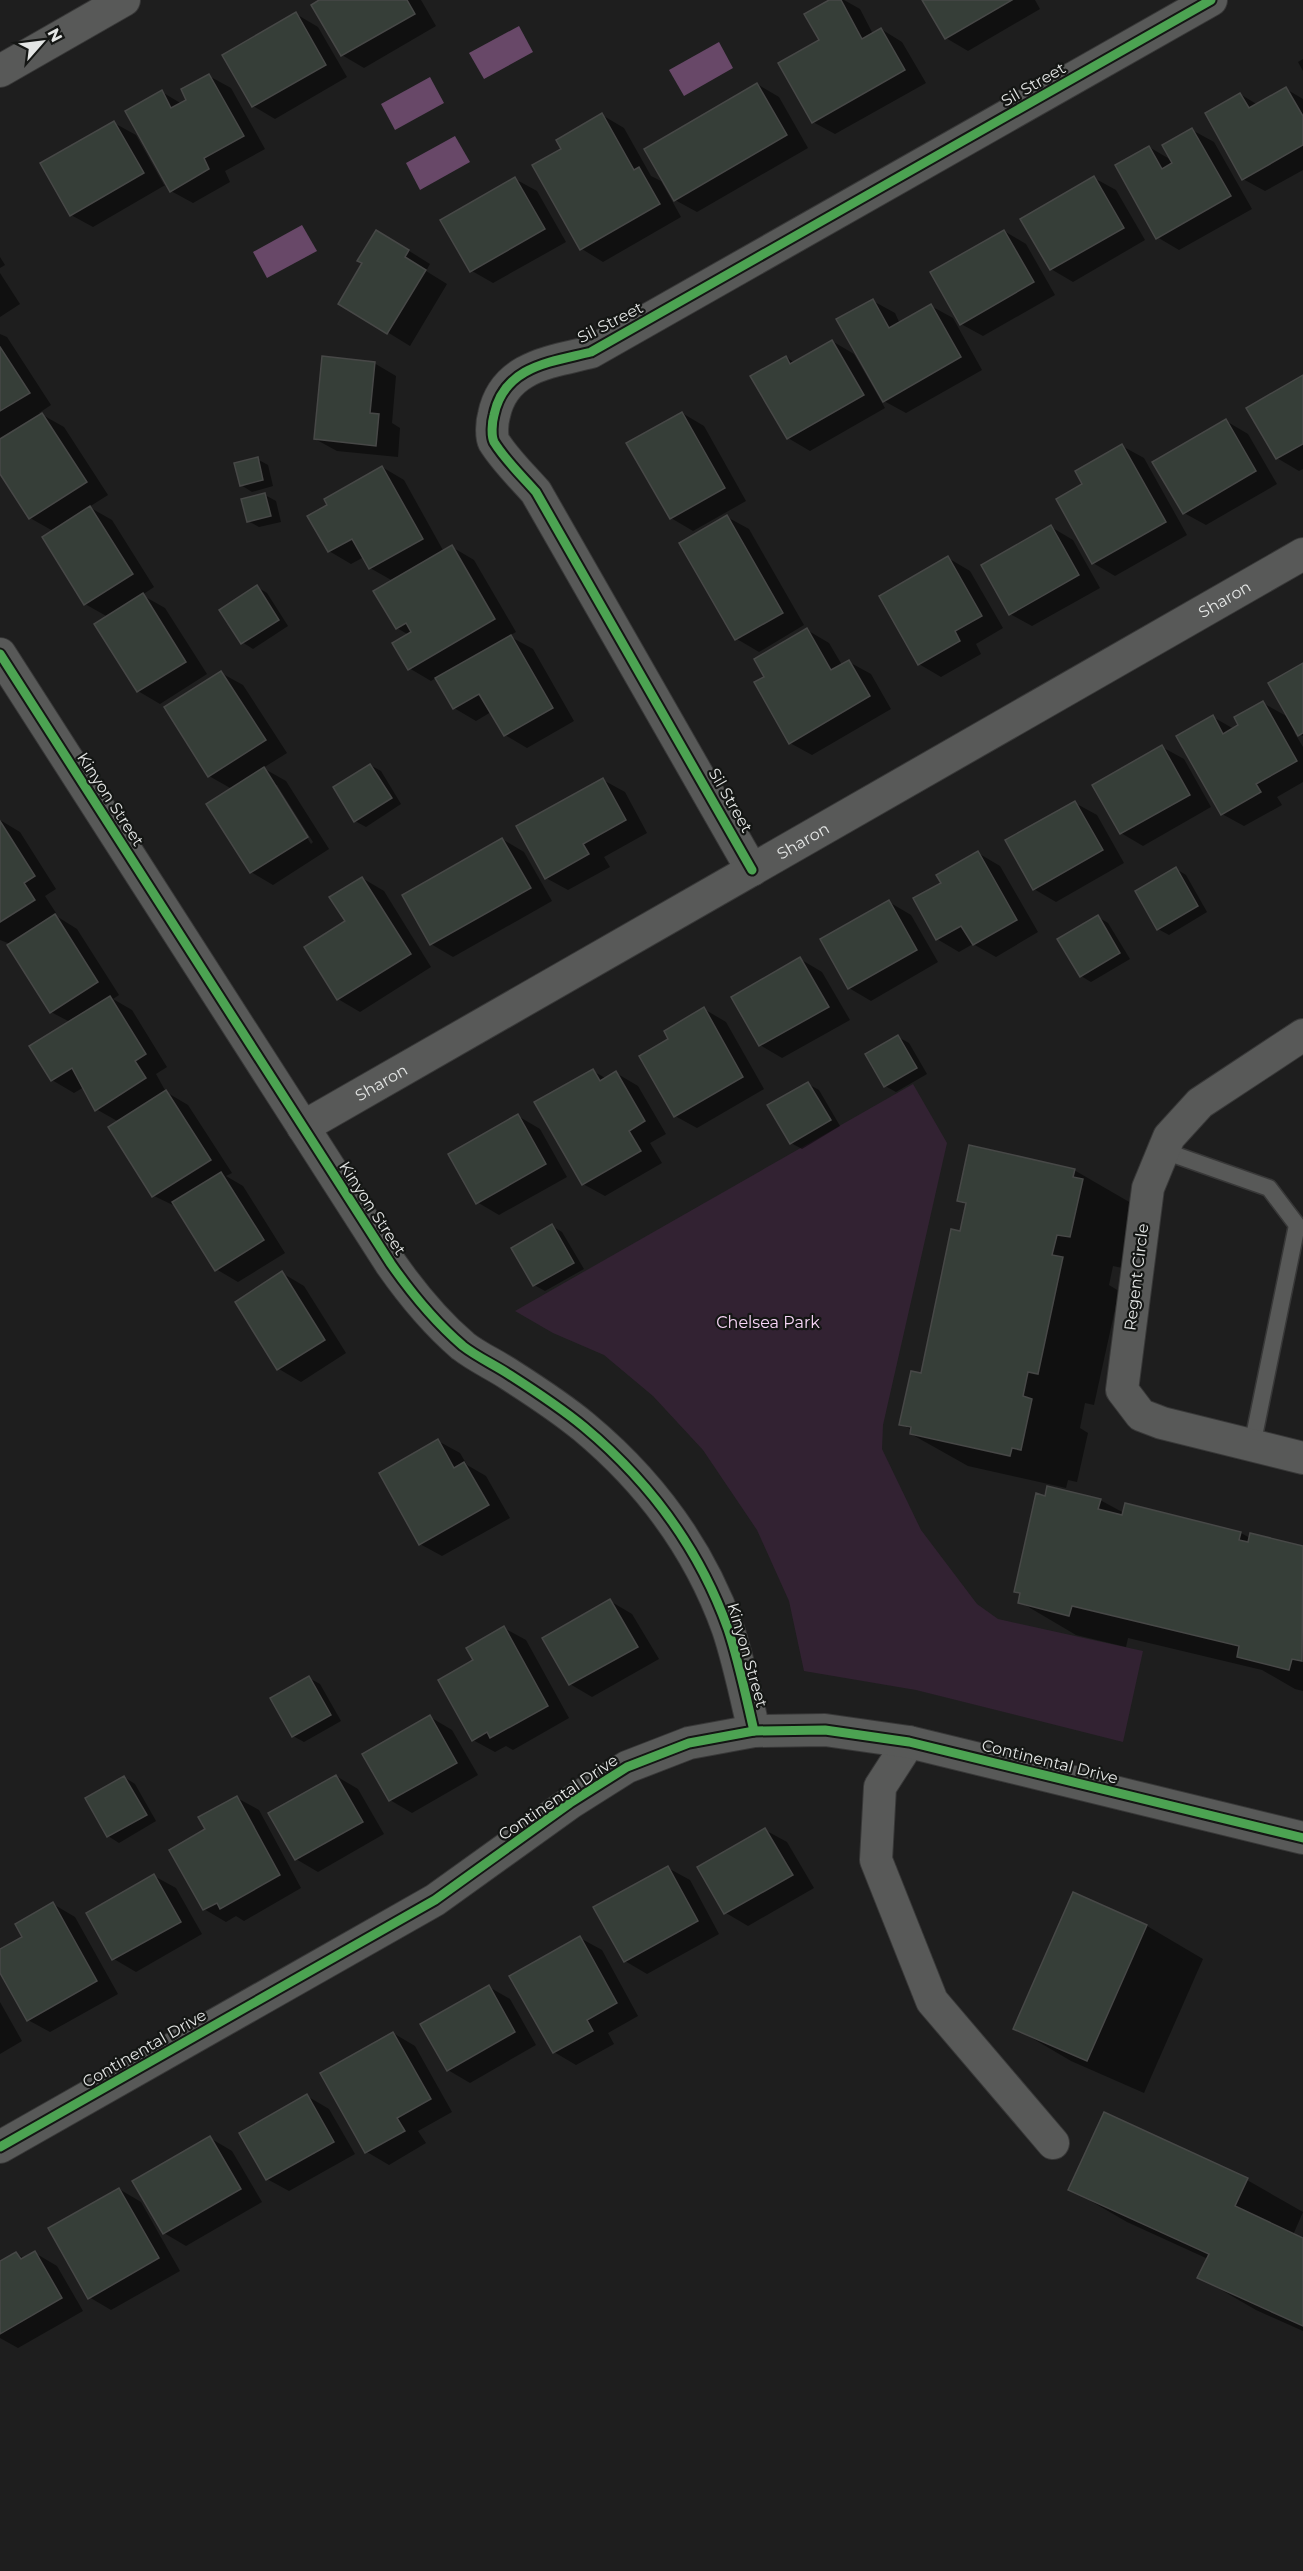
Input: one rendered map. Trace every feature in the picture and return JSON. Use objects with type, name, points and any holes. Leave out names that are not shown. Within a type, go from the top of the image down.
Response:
[{"type":"street","points":[[0,71],[124,0]]},
{"type":"street","name":"Sil Street","points":[[752,870],[536,492],[493,440],[493,418],[497,402],[509,383],[531,367],[591,352],[1211,0]]},
{"type":"street","name":"Sharon","points":[[303,1127],[1303,554]]},
{"type":"street","name":"Kinyon Street","points":[[0,654],[391,1264],[419,1302],[464,1347],[532,1389],[584,1427],[632,1471],[664,1507],[692,1550],[715,1596],[729,1632],[754,1731]]},
{"type":"street","name":"Regent Circle","points":[[1303,1035],[1200,1103],[1169,1137],[1148,1188],[1122,1390],[1141,1415],[1162,1423],[1303,1458]]},
{"type":"street","name":"Continental Drive","points":[[0,2147],[435,1900],[570,1803],[627,1767],[689,1743],[754,1731],[825,1730],[909,1742],[1303,1838]]},
{"type":"street","points":[[909,1742],[880,1787],[876,1860],[932,2001],[1053,2143]]},
{"type":"lane","points":[[1164,1151],[1269,1188],[1297,1225],[1252,1446]]},
{"type":"green space","name":"Chelsea Park","points":[[913,1084],[947,1143],[883,1425],[882,1449],[921,1530],[977,1604],[998,1619],[1143,1651],[1123,1742],[916,1690],[804,1671],[789,1601],[757,1530],[703,1450],[653,1396],[604,1355],[553,1333],[515,1311]]},
{"type":"shaded area","points":[[519,26],[533,52],[484,79],[469,53]]},
{"type":"shaded area","points":[[719,42],[733,68],[684,96],[669,70]]},
{"type":"shaded area","points":[[430,77],[444,103],[395,130],[381,104]]},
{"type":"shaded area","points":[[455,136],[470,162],[420,190],[406,163]]},
{"type":"shaded area","points":[[302,225],[317,251],[267,278],[253,252]]},
{"type":"building","points":[[319,0],[407,0],[415,14],[341,56],[311,5]]},
{"type":"building","points":[[829,0],[841,0],[862,39],[881,28],[905,70],[812,123],[778,63],[819,40],[804,14]]},
{"type":"building","points":[[922,0],[1012,0],[945,39]]},
{"type":"building","points":[[296,12],[326,65],[252,107],[222,55]]},
{"type":"building","points":[[209,74],[244,136],[204,158],[209,169],[170,192],[125,111],[162,90],[171,108],[186,100],[181,89]]},
{"type":"building","points":[[757,83],[787,135],[674,201],[644,149]]},
{"type":"building","points":[[1286,87],[1303,116],[1303,145],[1242,180],[1205,113],[1240,93],[1249,108]]},
{"type":"building","points":[[602,113],[634,170],[639,167],[660,204],[580,250],[532,165],[561,149],[556,140]]},
{"type":"building","points":[[114,121],[144,173],[70,216],[40,163]]},
{"type":"building","points":[[1192,128],[1231,196],[1156,239],[1115,165],[1149,146],[1162,169],[1172,163],[1162,145]]},
{"type":"building","points":[[1094,176],[1124,228],[1050,270],[1020,219]]},
{"type":"building","points":[[515,177],[545,229],[470,272],[440,220]]},
{"type":"building","points":[[376,230],[409,250],[405,257],[426,270],[387,334],[338,304],[362,263],[357,261]]},
{"type":"building","points":[[1004,230],[1034,282],[960,325],[930,272]]},
{"type":"building","points":[[873,299],[889,328],[931,304],[961,357],[883,402],[836,319]]},
{"type":"building","points":[[832,340],[864,395],[787,439],[750,376],[786,356],[790,364]]},
{"type":"building","points":[[0,347],[30,393],[0,411]]},
{"type":"building","points":[[322,356],[375,362],[370,413],[379,414],[376,446],[314,439]]},
{"type":"building","points":[[1303,375],[1303,444],[1276,459],[1246,408]]},
{"type":"building","points":[[682,412],[725,488],[670,519],[626,443]]},
{"type":"building","points":[[42,413],[87,482],[29,519],[0,474],[0,439]]},
{"type":"building","points":[[1226,419],[1256,471],[1183,514],[1152,462]]},
{"type":"building","points":[[1122,444],[1166,522],[1092,564],[1056,499],[1082,484],[1075,471]]},
{"type":"building","points":[[258,457],[263,480],[240,486],[234,463]]},
{"type":"building","points":[[382,466],[423,539],[369,569],[352,539],[328,552],[307,516],[327,505],[324,499]]},
{"type":"building","points":[[265,493],[271,516],[247,522],[241,499]]},
{"type":"building","points":[[90,506],[133,574],[84,605],[42,537]]},
{"type":"building","points":[[727,515],[783,613],[735,640],[679,543]]},
{"type":"building","points":[[1051,525],[1079,575],[1009,615],[981,565]]},
{"type":"building","points":[[452,545],[495,619],[408,670],[392,643],[411,632],[406,623],[396,629],[373,591]]},
{"type":"building","points":[[948,556],[982,616],[955,631],[960,641],[918,665],[879,596]]},
{"type":"building","points":[[257,585],[279,620],[241,644],[219,610]]},
{"type":"building","points":[[143,593],[186,662],[137,692],[94,624]]},
{"type":"building","points":[[807,628],[831,670],[849,660],[870,696],[789,744],[754,682],[764,677],[754,659]]},
{"type":"building","points":[[511,635],[553,708],[504,736],[479,694],[453,709],[435,678]]},
{"type":"building","points":[[1303,663],[1303,733],[1298,736],[1268,683]]},
{"type":"building","points":[[221,671],[266,740],[208,777],[164,707]]},
{"type":"building","points":[[1263,701],[1297,761],[1256,784],[1261,792],[1221,815],[1176,736],[1213,715],[1223,734],[1238,725],[1234,717]]},
{"type":"building","points":[[1162,745],[1190,795],[1120,834],[1092,785]]},
{"type":"building","points":[[370,764],[392,798],[354,822],[333,787]]},
{"type":"building","points":[[264,767],[308,837],[250,873],[206,804]]},
{"type":"building","points":[[603,778],[626,820],[583,844],[589,854],[545,879],[516,826]]},
{"type":"building","points":[[1075,801],[1103,850],[1033,890],[1005,840]]},
{"type":"building","points":[[0,821],[35,876],[24,883],[35,900],[0,922]]},
{"type":"building","points":[[502,838],[531,888],[430,945],[402,895]]},
{"type":"building","points":[[978,851],[1017,920],[973,945],[961,926],[936,940],[913,898],[941,883],[936,875]]},
{"type":"building","points":[[1176,867],[1198,906],[1157,930],[1135,891]]},
{"type":"building","points":[[362,877],[411,954],[337,1000],[304,947],[345,921],[329,897]]},
{"type":"building","points":[[889,900],[917,950],[848,989],[820,939]]},
{"type":"building","points":[[55,914],[98,982],[50,1013],[7,945]]},
{"type":"building","points":[[1098,915],[1120,953],[1080,977],[1057,939]]},
{"type":"building","points":[[800,957],[829,1007],[759,1046],[731,997]]},
{"type":"building","points":[[110,996],[146,1054],[135,1061],[146,1078],[95,1111],[72,1068],[51,1081],[29,1046]]},
{"type":"building","points":[[704,1007],[743,1077],[674,1117],[639,1056],[668,1039],[664,1031]]},
{"type":"building","points":[[898,1035],[917,1068],[884,1087],[865,1054]]},
{"type":"building","points":[[593,1069],[600,1081],[616,1071],[645,1121],[629,1131],[641,1151],[582,1185],[534,1102]]},
{"type":"building","points":[[808,1082],[831,1120],[790,1144],[767,1105]]},
{"type":"building","points":[[166,1090],[211,1160],[152,1197],[108,1127]]},
{"type":"building","points":[[518,1114],[546,1164],[476,1204],[448,1154]]},
{"type":"building","points":[[969,1145],[1075,1169],[1073,1177],[1083,1179],[1070,1237],[1057,1235],[1052,1255],[1063,1257],[1038,1374],[1028,1372],[1023,1396],[1032,1399],[1021,1450],[1012,1448],[1010,1456],[910,1434],[911,1427],[899,1425],[911,1371],[921,1373],[951,1229],[960,1231],[966,1203],[957,1201]]},
{"type":"building","points":[[221,1172],[264,1240],[215,1271],[172,1202]]},
{"type":"building","points":[[552,1224],[574,1263],[533,1286],[511,1248]]},
{"type":"building","points":[[282,1271],[325,1340],[277,1370],[235,1302]]},
{"type":"building","points":[[438,1439],[454,1468],[464,1462],[489,1505],[419,1545],[379,1473]]},
{"type":"building","points":[[1047,1486],[1101,1499],[1098,1509],[1122,1515],[1125,1503],[1241,1532],[1239,1540],[1248,1542],[1250,1533],[1303,1546],[1302,1661],[1292,1659],[1289,1670],[1237,1657],[1239,1646],[1072,1606],[1069,1616],[1018,1603],[1020,1593],[1014,1592],[1036,1493],[1045,1496]]},
{"type":"building","points":[[610,1599],[638,1647],[569,1685],[542,1638]]},
{"type":"building","points":[[504,1626],[548,1706],[490,1738],[487,1732],[472,1741],[438,1680],[473,1660],[466,1648]]},
{"type":"building","points":[[309,1676],[331,1715],[292,1737],[270,1698]]},
{"type":"building","points":[[430,1715],[457,1763],[389,1801],[362,1754]]},
{"type":"building","points":[[336,1775],[363,1822],[295,1860],[268,1813]]},
{"type":"building","points":[[124,1776],[147,1815],[107,1837],[85,1798]]},
{"type":"building","points":[[237,1796],[280,1875],[220,1909],[217,1903],[203,1910],[169,1850],[205,1829],[198,1817]]},
{"type":"building","points":[[765,1828],[793,1875],[724,1914],[697,1867]]},
{"type":"building","points":[[668,1866],[698,1921],[624,1962],[593,1907]]},
{"type":"building","points":[[154,1874],[181,1922],[112,1960],[86,1913]]},
{"type":"building","points":[[1073,1892],[1147,1925],[1087,2061],[1013,2029]]},
{"type":"building","points":[[53,1902],[97,1981],[27,2021],[0,1973],[0,1949],[22,1937],[15,1924]]},
{"type":"building","points":[[580,1936],[617,2003],[587,2020],[593,2031],[553,2053],[509,1976]]},
{"type":"building","points":[[489,1985],[515,2032],[447,2071],[420,2024]]},
{"type":"building","points":[[393,2032],[431,2099],[397,2118],[405,2131],[365,2153],[320,2073]]},
{"type":"building","points":[[307,2094],[334,2142],[266,2180],[239,2133]]},
{"type":"building","points":[[1104,2112],[1248,2178],[1235,2206],[1303,2238],[1303,2326],[1197,2278],[1209,2254],[1068,2190]]},
{"type":"building","points":[[210,2136],[241,2189],[163,2234],[132,2181]]},
{"type":"building","points":[[119,2188],[159,2258],[88,2299],[48,2228]]},
{"type":"building","points":[[35,2251],[62,2298],[0,2334],[0,2261],[16,2252],[21,2259]]},
{"type":"cycle path","points":[[752,870],[536,492],[508,462],[494,442],[493,421],[499,399],[508,386],[531,369],[545,363],[591,352],[1211,0]]},
{"type":"cycle path","points":[[0,654],[407,1286],[433,1317],[463,1346],[557,1406],[608,1448],[630,1470],[670,1518],[703,1571],[728,1629],[754,1731]]},
{"type":"cycle path","points":[[0,2147],[435,1900],[570,1803],[627,1767],[689,1743],[754,1731],[825,1730],[909,1742],[1303,1838]]}]
